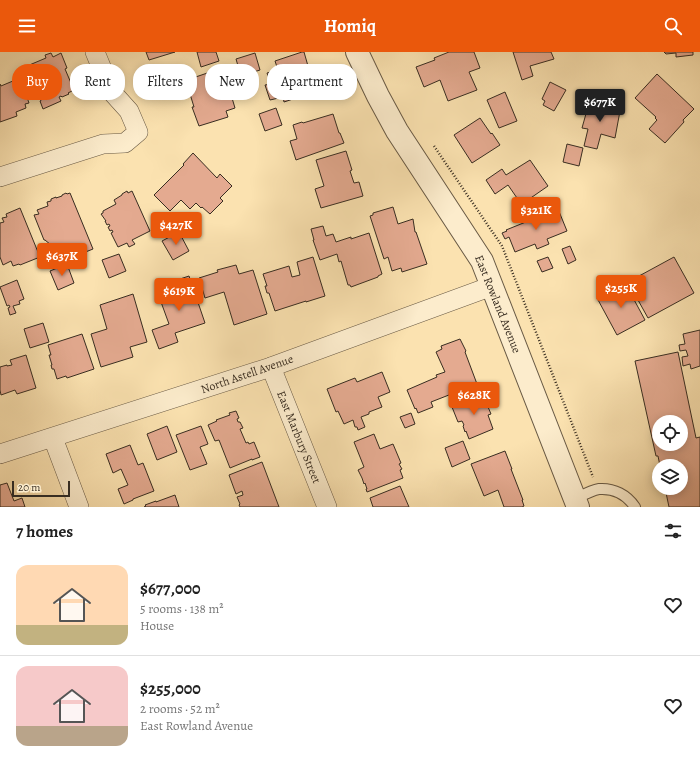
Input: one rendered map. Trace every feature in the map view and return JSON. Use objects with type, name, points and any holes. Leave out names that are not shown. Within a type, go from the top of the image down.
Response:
[{"type":"street","points":[[0,177],[103,144],[125,143],[138,132],[129,111],[111,91],[95,52]]},
{"type":"street","name":"East Rowland Avenue","points":[[357,52],[397,131],[482,261],[576,503]]},
{"type":"street","name":"North Astell Avenue","points":[[0,454],[272,366],[492,286]]},
{"type":"street","name":"East Marbury Street","points":[[272,366],[327,507]]},
{"type":"street","points":[[53,438],[79,507]]},
{"type":"lane","points":[[576,503],[598,489],[620,493],[635,507]]},
{"type":"building","points":[[146,52],[175,52],[149,60]]},
{"type":"building","points":[[197,52],[216,52],[219,61],[205,64],[205,66],[201,67]]},
{"type":"building","points":[[304,52],[307,64],[276,64],[275,61]]},
{"type":"building","points":[[449,52],[474,52],[480,68],[469,72],[477,90],[448,101],[440,80],[424,87],[416,67],[435,60],[434,58]]},
{"type":"building","points":[[513,52],[551,52],[554,59],[530,66],[533,76],[522,80]]},
{"type":"building","points":[[664,52],[693,52],[693,55],[676,57],[676,53],[666,54]]},
{"type":"building","points":[[51,53],[53,57],[61,53],[70,81],[69,94],[62,97],[62,64],[32,64],[46,58],[45,55]]},
{"type":"building","points":[[255,53],[258,64],[237,64],[236,59]]},
{"type":"building","points":[[205,74],[205,100],[233,100],[235,108],[226,111],[228,117],[199,126],[192,107],[194,107],[192,100],[197,100],[197,77]]},
{"type":"building","points":[[657,74],[694,109],[683,120],[684,122],[665,143],[649,129],[657,120],[655,118],[656,117],[635,98]]},
{"type":"building","points":[[12,81],[12,100],[28,100],[29,103],[25,104],[26,108],[16,112],[17,116],[0,122],[0,84],[1,86]]},
{"type":"building","points":[[550,82],[566,90],[554,111],[543,105],[545,101],[542,99]]},
{"type":"building","points":[[505,92],[517,121],[499,128],[487,100]]},
{"type":"building","points":[[41,100],[61,101],[43,109]]},
{"type":"building","points":[[595,101],[622,108],[621,112],[620,111],[615,138],[601,134],[597,149],[584,146],[588,129],[582,128],[589,103],[594,104]]},
{"type":"building","points":[[276,108],[282,125],[265,131],[259,114]]},
{"type":"building","points":[[333,114],[344,143],[296,160],[290,141],[297,139],[293,125]]},
{"type":"building","points":[[480,118],[500,145],[472,163],[454,135]]},
{"type":"building","points":[[567,144],[583,148],[579,166],[563,162]]},
{"type":"building","points":[[346,151],[352,170],[350,171],[354,183],[359,182],[363,196],[321,208],[315,189],[324,186],[316,160]]},
{"type":"building","points":[[193,153],[217,178],[220,174],[232,186],[220,198],[223,201],[210,214],[196,203],[190,209],[181,200],[170,211],[154,195],[184,165],[183,164]]},
{"type":"building","points":[[530,160],[548,186],[522,204],[508,185],[495,194],[486,180],[502,169],[506,175]]},
{"type":"building","points":[[127,191],[128,193],[132,191],[150,231],[132,240],[135,244],[129,247],[127,243],[118,247],[111,233],[113,232],[112,230],[110,231],[108,227],[110,226],[109,224],[107,225],[101,214],[103,211],[116,204],[114,200]]},
{"type":"building","points":[[66,193],[70,193],[93,249],[63,261],[57,250],[44,240],[34,215],[39,214],[37,210],[48,206],[47,202],[51,201],[51,199],[62,196]]},
{"type":"building","points":[[393,207],[398,224],[413,219],[415,232],[427,264],[402,272],[401,268],[392,271],[388,257],[384,259],[370,216],[373,215],[373,213]]},
{"type":"building","points":[[20,208],[40,257],[20,265],[13,266],[11,261],[3,265],[0,257],[0,223],[4,222],[2,218],[7,217],[6,214]]},
{"type":"building","points":[[558,209],[567,231],[547,239],[549,244],[537,249],[535,244],[515,252],[509,237],[505,239],[502,233],[507,231],[506,230]]},
{"type":"building","points":[[323,226],[326,236],[333,234],[336,242],[369,233],[382,274],[378,277],[351,287],[348,285],[341,261],[339,262],[337,254],[320,260],[311,229]]},
{"type":"building","points":[[179,232],[189,251],[173,260],[162,241]]},
{"type":"building","points":[[570,246],[576,260],[568,264],[562,249]]},
{"type":"building","points":[[119,254],[126,271],[109,278],[102,260]]},
{"type":"building","points":[[313,257],[325,296],[275,311],[269,293],[267,293],[265,286],[267,286],[263,274],[289,266],[292,277],[300,275],[297,262]]},
{"type":"building","points":[[548,257],[553,268],[542,272],[537,261]]},
{"type":"building","points":[[674,257],[694,293],[648,318],[628,282]]},
{"type":"building","points":[[67,264],[74,283],[58,290],[50,271]]},
{"type":"building","points":[[236,265],[239,274],[253,270],[267,314],[234,325],[224,292],[205,298],[199,278],[218,272],[217,270]]},
{"type":"building","points":[[189,276],[205,323],[175,333],[178,342],[159,349],[152,330],[169,324],[161,302],[170,300],[165,284]]},
{"type":"building","points":[[17,280],[24,299],[19,301],[20,304],[13,306],[16,313],[10,315],[8,308],[10,307],[9,305],[7,306],[0,287]]},
{"type":"building","points":[[625,283],[645,320],[617,335],[597,298]]},
{"type":"building","points":[[133,294],[147,342],[130,347],[133,357],[101,367],[91,334],[107,329],[100,305]]},
{"type":"building","points":[[43,323],[49,342],[30,348],[24,329]]},
{"type":"building","points":[[700,330],[700,366],[691,369],[690,364],[683,366],[682,357],[688,356],[686,350],[680,351],[679,345],[685,344],[683,334]]},
{"type":"building","points":[[82,334],[94,369],[67,378],[66,376],[57,379],[54,369],[52,369],[49,355],[51,355],[48,345]]},
{"type":"building","points":[[460,339],[466,351],[465,352],[477,384],[431,402],[433,407],[418,413],[407,390],[445,372],[436,352],[442,349],[441,346]]},
{"type":"building","points":[[678,352],[696,438],[700,437],[700,507],[669,507],[666,495],[688,495],[688,459],[659,459],[655,451],[688,451],[688,415],[652,415],[652,438],[635,361]]},
{"type":"building","points":[[26,355],[36,388],[17,394],[15,390],[1,395],[0,367],[12,365],[10,360]]},
{"type":"building","points":[[382,372],[390,392],[378,397],[382,407],[361,417],[365,427],[358,430],[357,427],[355,427],[353,420],[344,424],[338,411],[336,412],[327,389],[355,378],[357,382]]},
{"type":"building","points":[[483,395],[491,414],[488,415],[493,429],[469,439],[462,421],[458,422],[452,407]]},
{"type":"building","points":[[236,411],[239,418],[237,419],[238,422],[240,422],[243,428],[240,429],[246,443],[248,442],[249,444],[254,442],[260,457],[230,468],[219,440],[215,441],[208,425],[217,421],[216,420],[230,415],[229,413]]},
{"type":"building","points":[[411,413],[415,424],[405,428],[400,417]]},
{"type":"building","points":[[167,426],[177,452],[157,460],[147,434]]},
{"type":"building","points":[[201,426],[208,444],[200,447],[207,464],[190,470],[176,435]]},
{"type":"building","points":[[374,434],[380,449],[393,444],[401,463],[399,464],[402,469],[400,470],[403,478],[367,492],[365,483],[364,484],[358,470],[364,467],[354,442]]},
{"type":"building","points":[[463,441],[470,459],[452,467],[445,448]]},
{"type":"building","points":[[130,445],[138,465],[143,463],[154,491],[124,504],[118,489],[128,485],[121,469],[113,473],[106,454]]},
{"type":"building","points":[[505,451],[523,500],[524,506],[522,507],[504,507],[498,490],[484,496],[471,464]]},
{"type":"building","points":[[262,462],[279,507],[240,507],[237,497],[243,495],[242,491],[236,494],[229,475]]},
{"type":"building","points":[[7,483],[14,501],[22,498],[25,507],[0,507],[0,485]]},
{"type":"building","points":[[400,486],[409,507],[373,507],[370,498]]},
{"type":"building","points":[[175,495],[179,507],[144,507],[146,506],[145,505]]}]
